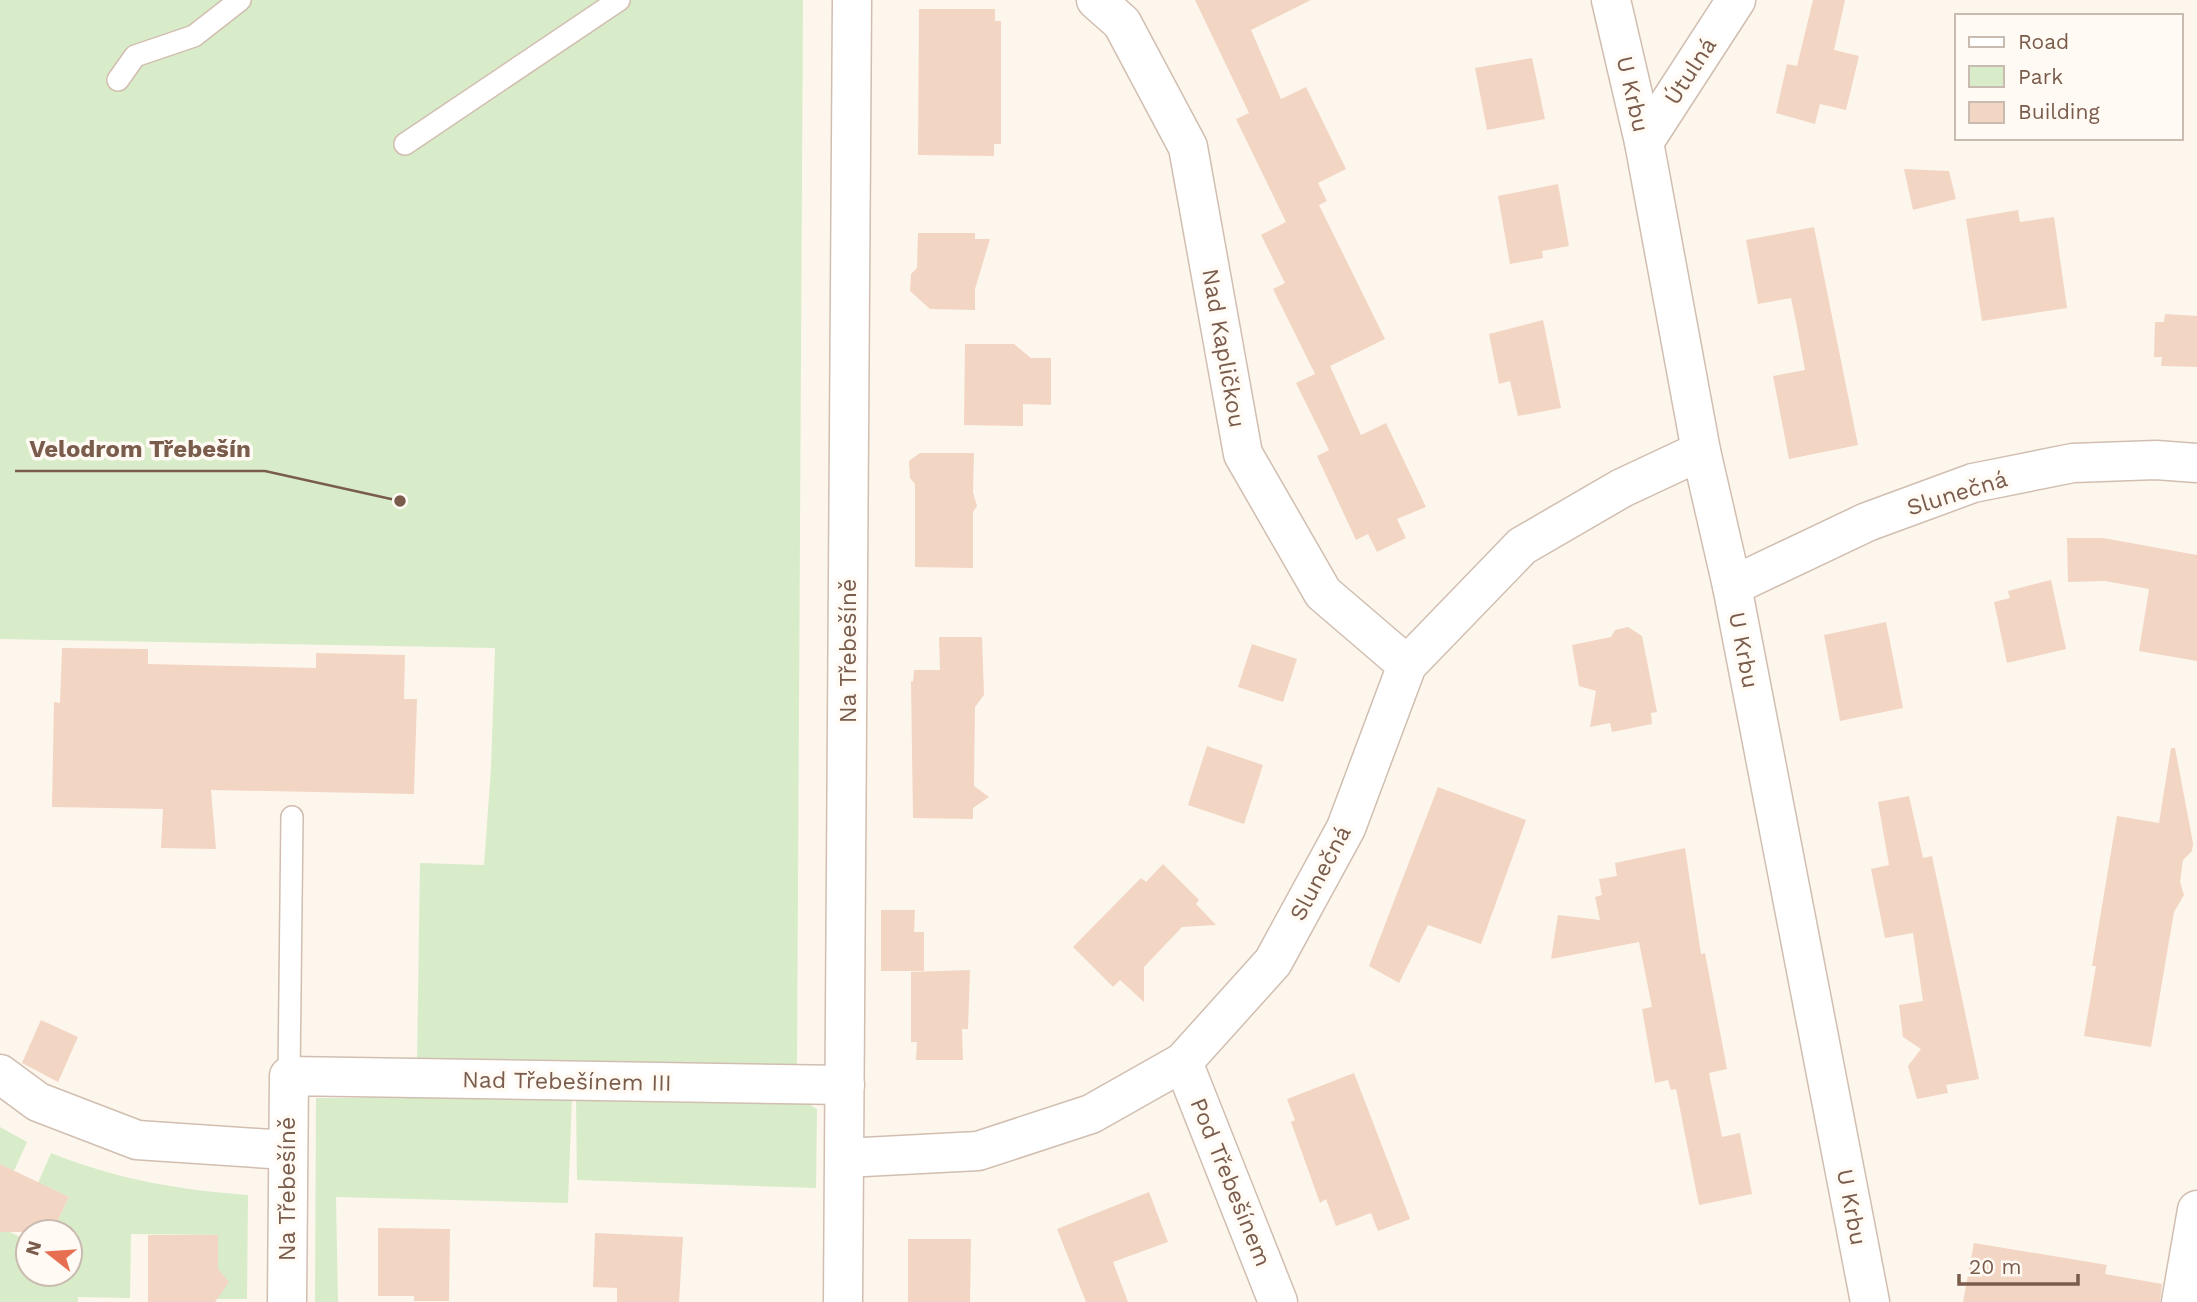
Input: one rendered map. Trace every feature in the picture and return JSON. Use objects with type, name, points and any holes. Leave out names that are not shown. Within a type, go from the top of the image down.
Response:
[{"type":"street","name":"Na Třebešíně","points":[[843,1302],[852,0]]},
{"type":"street","name":"U Krbu","points":[[1611,0],[1644,142],[1701,451],[1732,586],[1870,1302]]},
{"type":"street","name":"Útulná","points":[[1644,142],[1736,0]]},
{"type":"street","name":"Nad Kapličkou","points":[[1109,12],[1188,147],[1243,454],[1323,593],[1407,665]]},
{"type":"street","name":"Slunečná","points":[[845,1158],[978,1151],[1091,1114],[1183,1062],[1273,962],[1346,828],[1407,665],[1522,546],[1622,488],[1701,451]]},
{"type":"street","name":"Slunečná","points":[[1732,586],[1867,522],[1973,483],[2073,463],[2155,460],[2197,463]]},
{"type":"street","name":"Pod Třebešínem","points":[[1183,1062],[1278,1302]]},
{"type":"street","points":[[0,1074],[38,1102],[137,1139],[286,1150]]},
{"type":"street","name":"Na Třebešíně","points":[[287,1302],[286,1150],[289,1076]]},
{"type":"street","name":"Nad Třebešínem III","points":[[289,1076],[845,1085]]},
{"type":"street","points":[[2181,1302],[2197,1210]]},
{"type":"lane","points":[[118,80],[135,56],[194,36],[240,0]]},
{"type":"lane","points":[[405,144],[619,0]]},
{"type":"lane","points":[[289,1076],[292,817]]},
{"type":"green space","points":[[0,0],[803,0],[797,1064],[417,1063],[420,863],[484,865],[491,769],[495,648],[0,639]]},
{"type":"green space","points":[[368,1091],[572,1096],[568,1203],[336,1197],[338,1302],[315,1302],[316,1098],[367,1098]]},
{"type":"green space","points":[[576,1095],[796,1097],[817,1109],[816,1188],[577,1180]]},
{"type":"green space","points":[[0,1127],[27,1142],[14,1171],[0,1164]]},
{"type":"green space","points":[[51,1153],[99,1170],[148,1182],[248,1195],[247,1299],[217,1299],[218,1235],[131,1234],[130,1298],[78,1297],[78,1302],[0,1302],[0,1227],[14,1234],[14,1288],[84,1288],[84,1218],[59,1218],[69,1197],[38,1183]]},
{"type":"building","points":[[1195,0],[1311,0],[1251,30],[1281,99],[1306,87],[1346,169],[1318,183],[1327,201],[1319,205],[1385,339],[1330,366],[1361,435],[1386,423],[1426,507],[1397,519],[1406,538],[1377,552],[1368,534],[1356,540],[1317,456],[1329,450],[1296,383],[1315,374],[1273,289],[1285,283],[1261,235],[1286,222],[1236,119],[1249,113]]},
{"type":"building","points":[[1813,0],[1845,0],[1834,50],[1859,56],[1846,110],[1820,104],[1815,124],[1776,113],[1787,64],[1797,66]]},
{"type":"building","points":[[919,9],[995,9],[995,21],[1001,21],[1001,144],[994,144],[994,156],[918,155]]},
{"type":"building","points":[[1532,58],[1545,119],[1487,130],[1475,68]]},
{"type":"building","points":[[1904,169],[1949,171],[1956,199],[1913,210]]},
{"type":"building","points":[[1558,184],[1569,246],[1542,251],[1543,258],[1510,264],[1498,196]]},
{"type":"building","points":[[2018,210],[2020,222],[2054,217],[2067,308],[1982,321],[1966,219]]},
{"type":"building","points":[[1814,227],[1858,445],[1789,459],[1773,376],[1805,370],[1797,327],[1791,298],[1758,304],[1746,240]]},
{"type":"building","points":[[918,233],[975,233],[975,239],[990,239],[975,289],[975,310],[930,309],[910,291],[911,274],[917,268]]},
{"type":"building","points":[[2165,314],[2197,316],[2197,367],[2161,366],[2162,357],[2154,357],[2155,322],[2164,322]]},
{"type":"building","points":[[1543,320],[1561,408],[1518,416],[1510,381],[1499,384],[1489,334]]},
{"type":"building","points":[[965,344],[1014,344],[1031,358],[1051,358],[1051,405],[1023,404],[1023,426],[964,425]]},
{"type":"building","points":[[920,453],[974,453],[973,492],[977,506],[973,512],[973,568],[915,567],[915,484],[910,478],[909,461]]},
{"type":"building","points":[[2067,538],[2103,538],[2197,555],[2197,661],[2139,651],[2149,589],[2105,581],[2068,582]]},
{"type":"building","points":[[2051,580],[2066,649],[2007,663],[1994,602],[2010,598],[2008,591]]},
{"type":"building","points":[[1886,622],[1903,708],[1840,721],[1824,635]]},
{"type":"building","points":[[1628,627],[1642,636],[1657,712],[1651,713],[1652,724],[1612,732],[1610,723],[1590,727],[1596,691],[1579,686],[1572,645],[1611,637],[1615,630]]},
{"type":"building","points":[[939,637],[982,637],[984,695],[975,707],[974,786],[989,797],[973,808],[973,819],[913,818],[911,681],[913,682],[914,670],[940,670]]},
{"type":"building","points":[[1252,644],[1297,659],[1283,702],[1238,687]]},
{"type":"building","points":[[62,648],[148,649],[148,664],[316,668],[316,653],[405,655],[404,699],[417,699],[414,794],[211,790],[216,849],[161,848],[163,809],[52,807],[54,702],[60,703]]},
{"type":"building","points":[[1207,746],[1263,765],[1244,824],[1188,805]]},
{"type":"building","points":[[2171,748],[2175,748],[2193,843],[2192,851],[2183,860],[2180,882],[2184,895],[2174,912],[2151,1047],[2084,1036],[2096,966],[2092,966],[2117,816],[2159,823]]},
{"type":"building","points":[[1438,787],[1526,820],[1481,944],[1428,925],[1399,983],[1369,966]]},
{"type":"building","points":[[1909,796],[1923,858],[1932,856],[1979,1079],[1946,1085],[1948,1093],[1917,1099],[1908,1066],[1921,1049],[1903,1037],[1899,1005],[1923,1001],[1913,933],[1885,938],[1871,869],[1889,865],[1878,802]]},
{"type":"building","points":[[1685,848],[1701,954],[1705,953],[1727,1069],[1709,1073],[1722,1137],[1740,1133],[1752,1194],[1699,1205],[1676,1089],[1671,1090],[1668,1080],[1655,1083],[1642,1009],[1652,1007],[1639,942],[1551,959],[1558,915],[1600,920],[1595,897],[1602,895],[1599,879],[1617,876],[1615,863]]},
{"type":"building","points":[[1163,864],[1199,900],[1196,904],[1216,925],[1182,927],[1144,967],[1144,1002],[1120,980],[1113,987],[1073,947],[1141,878],[1146,882]]},
{"type":"building","points":[[881,910],[915,910],[914,932],[924,932],[924,971],[881,971]]},
{"type":"building","points":[[970,970],[968,1029],[962,1029],[963,1060],[916,1060],[917,1042],[911,1042],[911,972]]},
{"type":"building","points":[[41,1020],[78,1037],[58,1082],[22,1063]]},
{"type":"building","points":[[1354,1073],[1410,1219],[1378,1231],[1371,1213],[1336,1226],[1326,1199],[1320,1203],[1291,1122],[1295,1120],[1287,1099]]},
{"type":"building","points":[[0,1164],[69,1197],[59,1218],[14,1218],[14,1232],[0,1232]]},
{"type":"building","points":[[1149,1192],[1168,1242],[1113,1262],[1128,1302],[1086,1302],[1057,1229]]},
{"type":"building","points":[[378,1228],[450,1229],[449,1301],[414,1301],[414,1296],[378,1296]]},
{"type":"building","points":[[595,1233],[683,1237],[679,1302],[617,1302],[617,1288],[593,1287]]},
{"type":"building","points":[[148,1235],[218,1235],[218,1269],[229,1282],[215,1302],[148,1302]]},
{"type":"building","points":[[908,1239],[971,1239],[970,1302],[908,1302]]},
{"type":"building","points":[[1974,1243],[2107,1265],[2105,1274],[2162,1284],[2160,1302],[1963,1302]]},
{"type":"place","name":"Velodrom Třebešín","points":[[400,501]]}]
